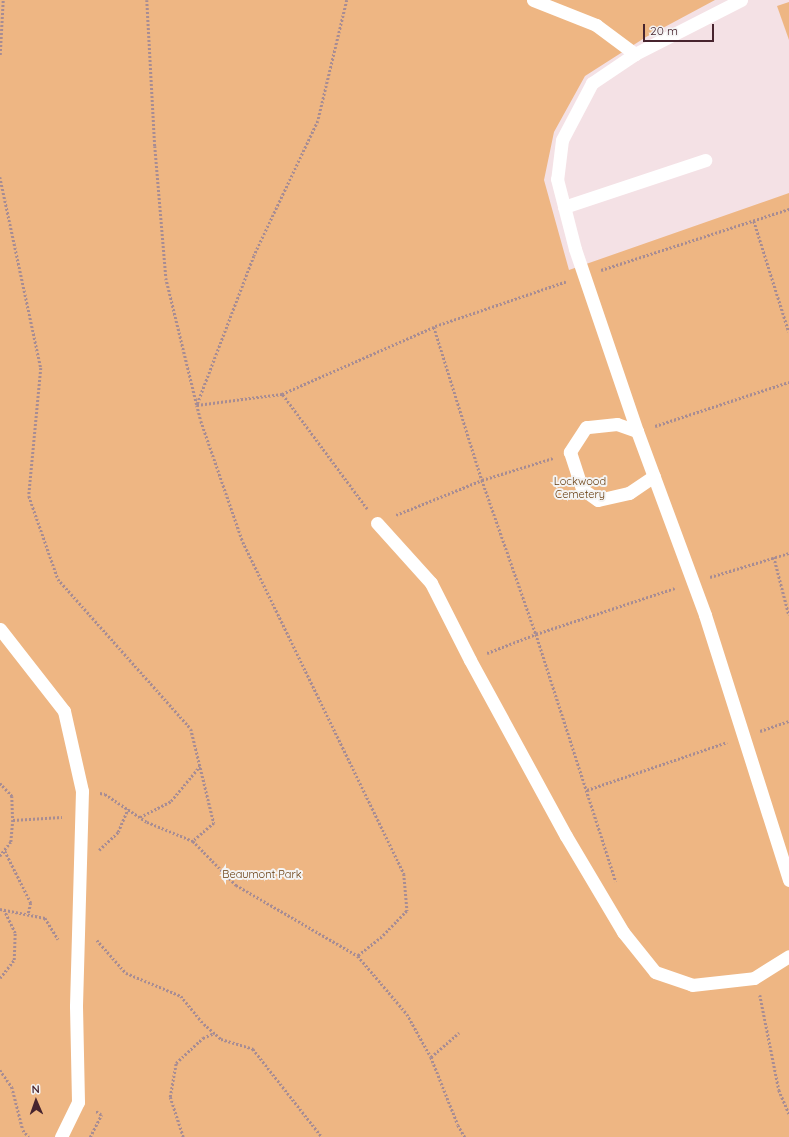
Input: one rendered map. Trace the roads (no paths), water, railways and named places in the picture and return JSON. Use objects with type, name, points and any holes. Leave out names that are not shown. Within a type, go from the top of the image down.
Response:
[{"type":"lane","points":[[533,0],[596,25],[635,54]]},
{"type":"lane","points":[[741,0],[635,54],[592,83],[562,140],[557,179],[575,249],[637,431],[693,582],[745,736],[789,880]]},
{"type":"lane","points":[[564,207],[705,160]]},
{"type":"lane","points":[[637,431],[618,424],[586,427],[570,452],[582,489],[598,500],[629,493],[654,476]]},
{"type":"lane","points":[[377,523],[431,583],[470,660],[566,836],[623,932],[655,972],[692,985],[754,978],[789,956]]},
{"type":"lane","points":[[0,629],[64,711],[82,791],[76,1006],[78,1102],[61,1137]]},
{"type":"park label","name":"Lockwood Cemetery","points":[[580,488]]},
{"type":"park label","name":"Beaumont Park","points":[[262,874]]}]
